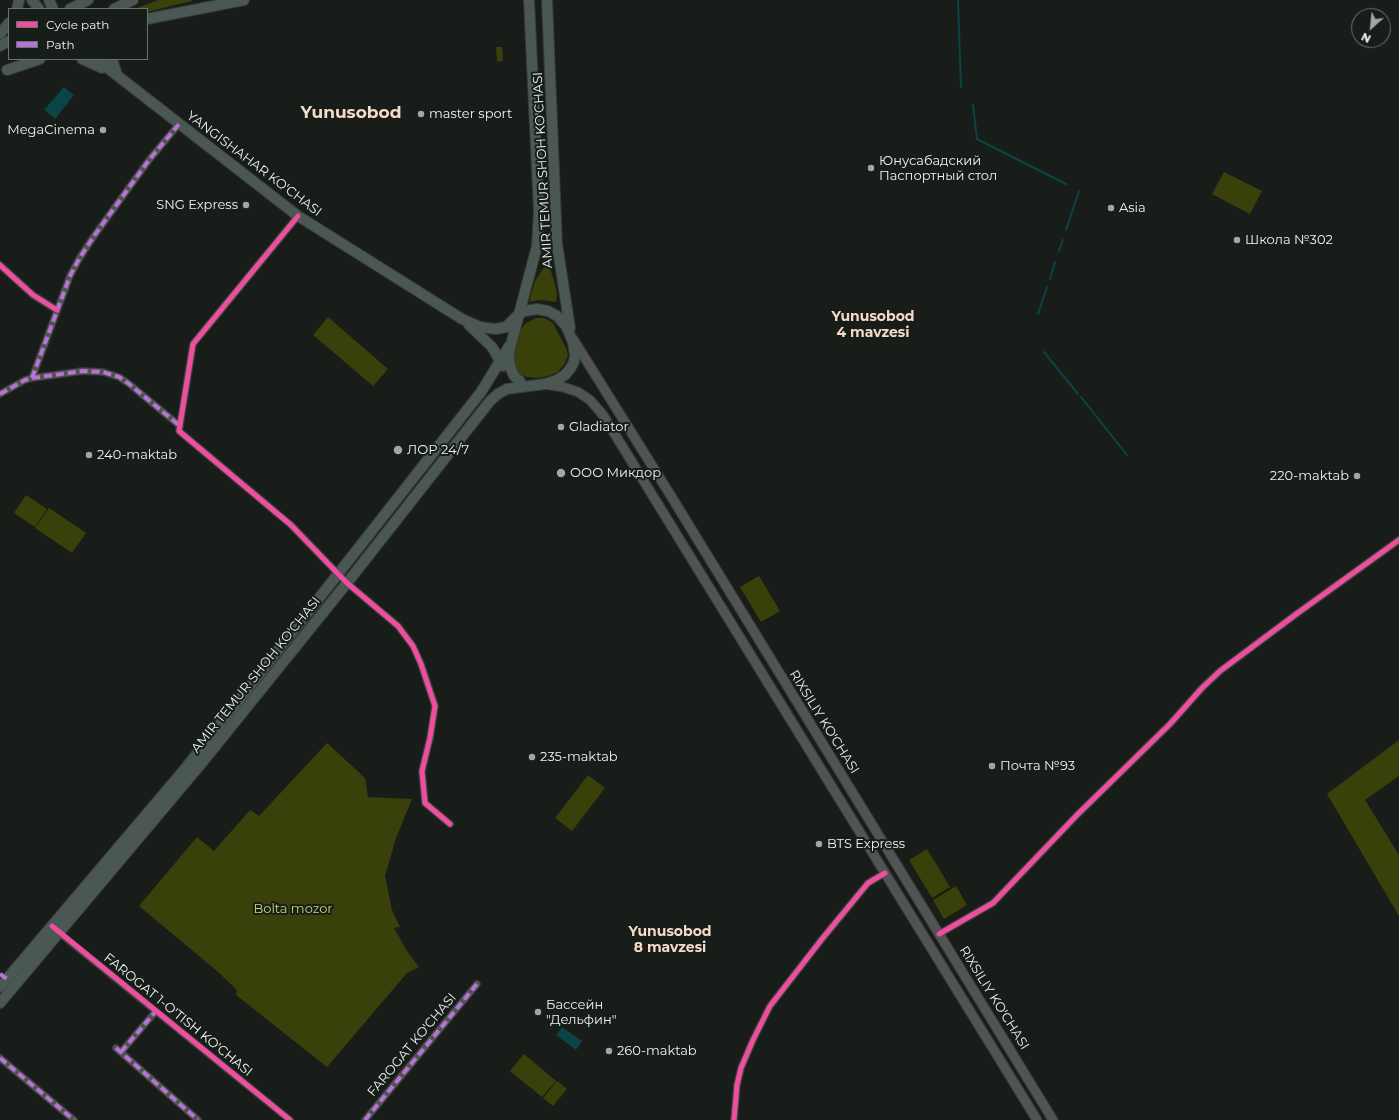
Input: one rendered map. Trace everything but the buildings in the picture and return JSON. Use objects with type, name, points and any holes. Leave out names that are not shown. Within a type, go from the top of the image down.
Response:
[{"type":"main road","points":[[32,0],[38,8]]},
{"type":"main road","points":[[72,8],[88,0]]},
{"type":"main road","points":[[116,8],[133,0]]},
{"type":"main road","points":[[197,0],[200,4],[207,7]]},
{"type":"main road","points":[[148,19],[244,0]]},
{"type":"main road","name":"AMIR TEMUR SHOH KO'CHASI","points":[[529,0],[539,229],[537,246],[508,356],[510,367],[514,376],[520,381],[529,384],[541,384]]},
{"type":"main road","name":"AMIR TEMUR SHOH KO'CHASI","points":[[0,1003],[5,982],[56,929],[201,764],[347,583],[493,398],[507,389],[557,380],[570,369],[574,362],[575,355],[557,244],[547,0]]},
{"type":"main road","points":[[0,34],[8,24]]},
{"type":"main road","points":[[3,72],[21,60]]},
{"type":"main road","points":[[3,72],[37,60]]},
{"type":"main road","points":[[84,60],[117,75]]},
{"type":"main road","points":[[97,60],[117,75]]},
{"type":"main road","points":[[112,60],[117,75]]},
{"type":"main road","name":"YANGISHAHAR KO'CHASI","points":[[117,75],[298,216],[462,319],[480,327],[496,329],[506,327],[518,315]]},
{"type":"main road","points":[[533,84],[541,90],[548,89],[551,84]]},
{"type":"main road","name":"AMIR TEMUR SHOH KO'CHASI","points":[[518,315],[532,310],[548,311],[561,319],[572,338]]},
{"type":"main road","name":"YANGISHAHAR KO'CHASI","points":[[462,319],[489,344],[500,362]]},
{"type":"main road","name":"RIXSILIY KO'CHASI","points":[[572,338],[1053,1120]]},
{"type":"main road","name":"AMIR TEMUR SHOH KO'CHASI","points":[[56,929],[184,770],[481,392],[510,345]]},
{"type":"main road","points":[[500,362],[508,372],[520,381]]},
{"type":"main road","name":"RIXSILIY KO'CHASI","points":[[541,384],[573,390],[590,400],[603,415],[1035,1117]]},
{"type":"main road","points":[[635,466],[639,460],[647,459]]},
{"type":"main road","points":[[859,830],[871,822]]},
{"type":"main road","points":[[1035,1117],[1041,1115],[1045,1111],[1045,1106]]},
{"type":"street","points":[[32,378],[70,276],[79,259],[149,160],[179,124]]},
{"type":"street","points":[[298,216],[194,344],[179,431],[291,525],[347,583],[398,626],[413,646],[421,664],[435,706],[430,738],[422,771],[425,803],[450,824]]},
{"type":"street","points":[[0,264],[32,295],[57,310]]},
{"type":"street","points":[[0,394],[25,380],[32,378],[93,371],[109,374],[128,383],[180,426]]},
{"type":"street","points":[[939,934],[993,903],[1077,815],[1170,724],[1220,671],[1399,540]]},
{"type":"street","points":[[734,1120],[737,1085],[741,1068],[770,1006],[868,883],[885,873]]},
{"type":"street","name":"FAROGAT 1-O'TISH KO'CHASI","points":[[56,929],[290,1120]]},
{"type":"street","name":"FAROGAT KO'CHASI","points":[[364,1120],[477,984]]},
{"type":"street","points":[[156,1011],[118,1050],[198,1120]]},
{"type":"street","points":[[0,1058],[74,1120]]},
{"type":"green space","points":[[158,0],[192,0],[148,12],[148,8],[137,8]]},
{"type":"green space","points":[[496,47],[502,47],[503,61],[497,62]]},
{"type":"green space","points":[[1224,172],[1262,191],[1250,214],[1212,194]]},
{"type":"green space","points":[[546,264],[549,265],[554,281],[557,293],[556,302],[540,300],[529,302],[535,281]]},
{"type":"green space","points":[[328,317],[388,369],[373,386],[313,335]]},
{"type":"green space","points":[[536,318],[544,318],[553,323],[567,350],[568,355],[565,363],[558,372],[539,378],[521,375],[515,370],[513,357],[518,335],[521,329],[526,323]]},
{"type":"green space","points":[[26,495],[47,509],[35,527],[14,513]]},
{"type":"green space","points":[[49,508],[86,533],[72,553],[35,528]]},
{"type":"green space","points":[[759,576],[780,611],[761,622],[740,587]]},
{"type":"green space","points":[[1399,740],[1399,776],[1365,800],[1399,855],[1399,916],[1327,794]]},
{"type":"green space","name":"Bolta mozor","points":[[327,743],[365,778],[368,797],[412,799],[396,838],[385,876],[392,910],[400,927],[394,928],[407,951],[419,967],[407,973],[327,1067],[236,995],[237,990],[217,971],[139,906],[197,837],[214,851],[250,810],[259,816]]},
{"type":"green space","points":[[588,775],[605,788],[572,831],[555,818]]},
{"type":"green space","points":[[927,849],[950,887],[932,898],[909,860]]},
{"type":"green space","points":[[956,886],[967,905],[944,919],[933,900]]},
{"type":"green space","points":[[524,1054],[556,1081],[542,1097],[510,1071]]},
{"type":"green space","points":[[557,1081],[567,1089],[553,1106],[543,1098]]},
{"type":"water","points":[[64,87],[74,95],[55,119],[44,110]]},
{"type":"water","points":[[562,1027],[582,1041],[576,1050],[556,1035]]},
{"type":"waterway","points":[[958,0],[961,87]]},
{"type":"waterway","points":[[973,105],[977,139],[1066,184]]},
{"type":"waterway","points":[[1066,230],[1079,191]]},
{"type":"waterway","points":[[1059,251],[1063,240]]},
{"type":"waterway","points":[[1050,279],[1055,262]]},
{"type":"waterway","points":[[1038,314],[1047,287]]},
{"type":"waterway","points":[[1044,352],[1078,394]]},
{"type":"waterway","points":[[1081,397],[1127,455]]},
{"type":"marked path","points":[[32,378],[70,276],[79,259],[149,160],[179,124]]},
{"type":"marked path","points":[[0,394],[25,380],[32,378],[83,371],[103,372],[119,377],[128,383],[180,426]]},
{"type":"marked path","points":[[0,974],[7,979]]},
{"type":"marked path","points":[[365,1120],[477,984]]},
{"type":"marked path","points":[[121,1052],[156,1011]]},
{"type":"marked path","points":[[116,1048],[198,1120]]},
{"type":"marked path","points":[[0,1058],[74,1120]]},
{"type":"cycle path","points":[[298,216],[193,344],[179,431],[291,525],[347,583],[398,626],[413,646],[421,664],[435,706],[430,738],[422,771],[425,803],[450,824]]},
{"type":"cycle path","points":[[0,265],[33,295],[57,310]]},
{"type":"cycle path","points":[[939,934],[993,903],[1077,815],[1170,724],[1202,688],[1220,671],[1399,540]]},
{"type":"cycle path","points":[[734,1120],[737,1085],[741,1068],[770,1006],[868,883],[885,873]]},
{"type":"cycle path","points":[[52,926],[290,1120]]},
{"type":"place","name":"master sport","points":[[421,114]]},
{"type":"place","name":"MegaCinema","points":[[103,130]]},
{"type":"place","name":"Юнусабадский Паспортный стол","points":[[871,168]]},
{"type":"place","name":"SNG Express","points":[[246,205]]},
{"type":"place","name":"Asia","points":[[1111,208]]},
{"type":"place","name":"Школа №302","points":[[1237,240]]},
{"type":"place","name":"Gladiator","points":[[561,427]]},
{"type":"place","name":"ЛОР 24/7","points":[[398,450]]},
{"type":"place","name":"240-maktab","points":[[89,455]]},
{"type":"place","name":"ООО Микдор","points":[[561,473]]},
{"type":"place","name":"220-maktab","points":[[1357,476]]},
{"type":"place","name":"235-maktab","points":[[532,757]]},
{"type":"place","name":"Почта №93","points":[[992,766]]},
{"type":"place","name":"BTS Express","points":[[819,844]]},
{"type":"place","name":"Бассейн \"Дельфин\"","points":[[538,1012]]},
{"type":"place","name":"260-maktab","points":[[609,1051]]},
{"type":"district","name":"Yunusobod","points":[[351,113]]},
{"type":"district","name":"Yunusobod 4 mavzesi","points":[[873,326]]},
{"type":"district","name":"Yunusobod 8 mavzesi","points":[[670,940]]}]
